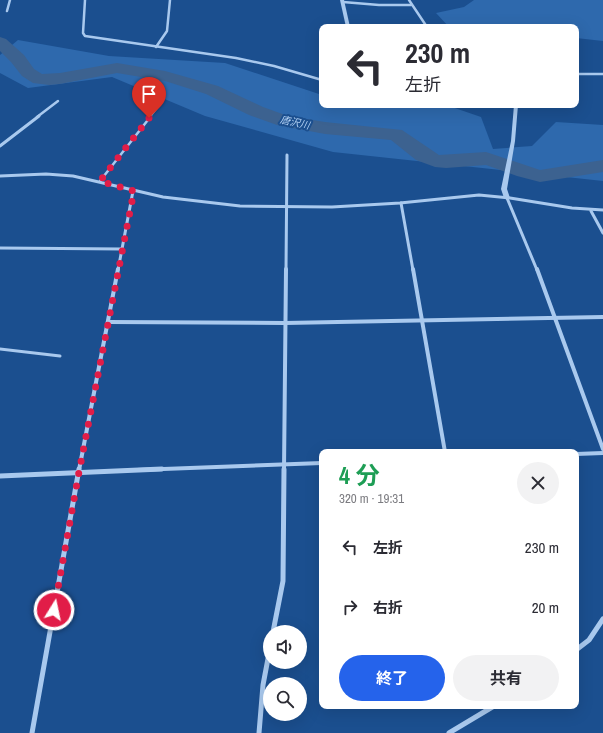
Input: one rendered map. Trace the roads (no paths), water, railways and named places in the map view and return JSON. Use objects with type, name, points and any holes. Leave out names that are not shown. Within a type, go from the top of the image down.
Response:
[{"type":"street","points":[[7,11],[10,0]]},
{"type":"street","points":[[85,0],[83,33],[85,36],[236,58],[274,66],[319,79]]},
{"type":"street","points":[[156,47],[167,31],[170,0]]},
{"type":"street","points":[[409,0],[425,24]]},
{"type":"street","points":[[347,24],[343,1],[379,5],[411,4]]},
{"type":"street","points":[[579,74],[603,74]]},
{"type":"street","points":[[0,146],[58,101]]},
{"type":"street","points":[[516,108],[513,141],[504,189],[528,245],[603,449]]},
{"type":"street","points":[[274,625],[283,581],[287,155]]},
{"type":"street","points":[[0,176],[42,174],[100,181],[134,191],[215,204],[250,207],[401,203],[450,196],[480,195],[507,198],[550,206],[591,211],[603,210]]},
{"type":"street","points":[[32,733],[79,472],[134,191]]},
{"type":"street","points":[[401,203],[444,449]]},
{"type":"street","points":[[591,211],[603,233]]},
{"type":"street","points":[[0,248],[122,249]]},
{"type":"street","points":[[108,322],[285,323],[603,317]]},
{"type":"street","points":[[579,454],[603,453]]},
{"type":"street","points":[[0,476],[319,463]]},
{"type":"street","points":[[579,648],[589,640],[603,619]]},
{"type":"street","points":[[259,733],[263,685],[266,669]]},
{"type":"street","points":[[449,733],[489,709]]},
{"type":"lane","points":[[100,181],[158,106]]},
{"type":"lane","points":[[0,348],[60,356]]},
{"type":"waterway","name":"唐沢川","points":[[0,42],[18,59],[32,76],[39,79],[60,79],[117,68],[141,71],[189,82],[212,90],[256,111],[284,121],[325,128],[395,134],[406,140],[424,156],[435,161],[446,162],[478,158],[494,160],[524,172],[540,176],[603,166]]}]
